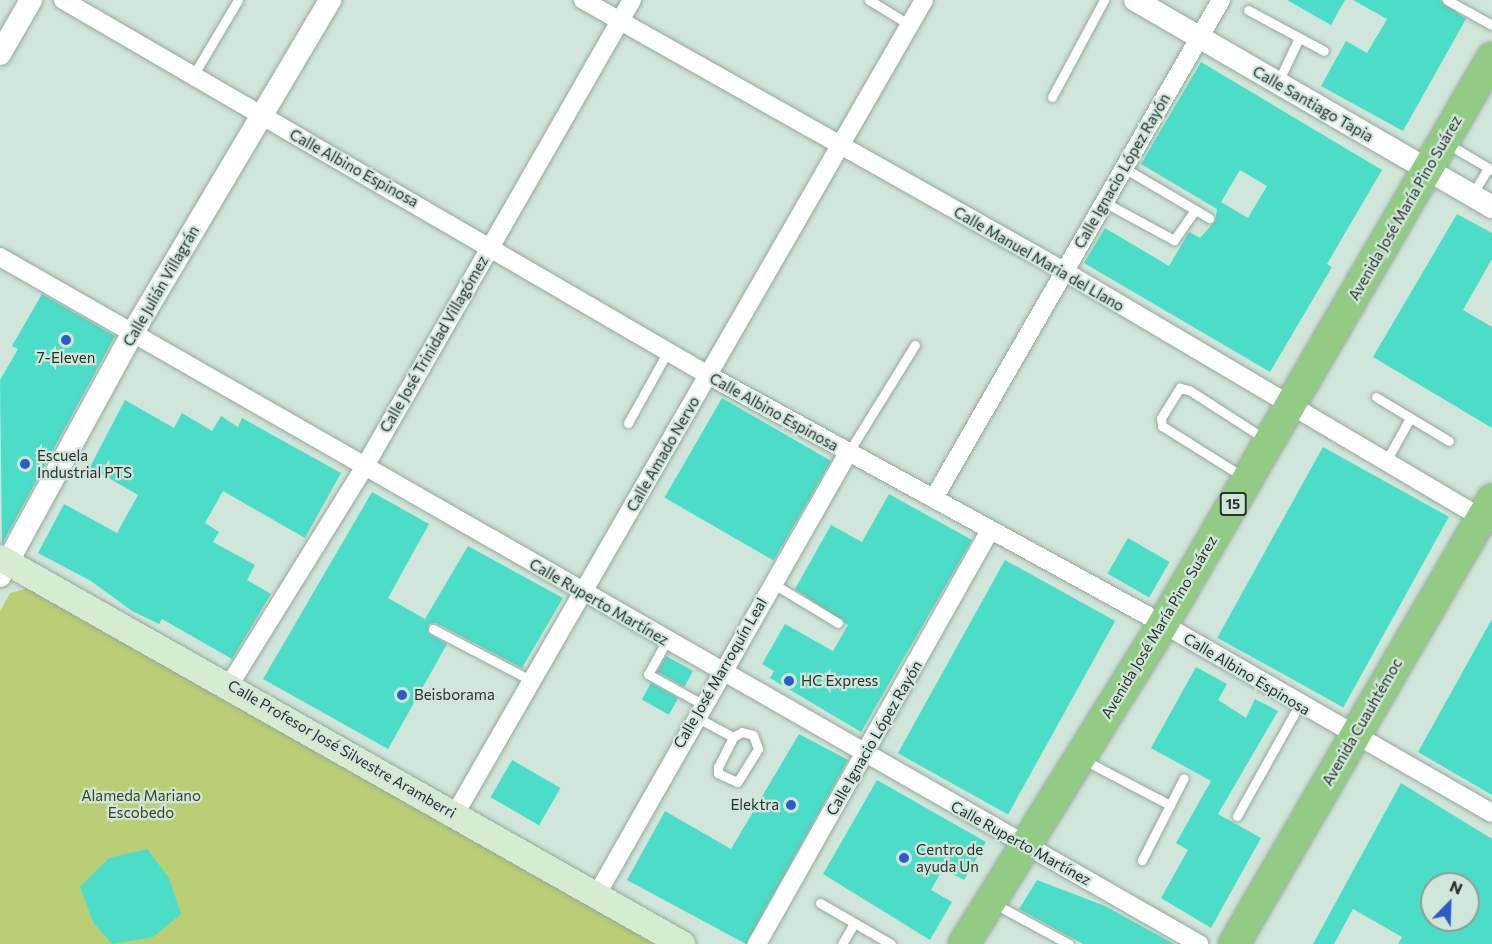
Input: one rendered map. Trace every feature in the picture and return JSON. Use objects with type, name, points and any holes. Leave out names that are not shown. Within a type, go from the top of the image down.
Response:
[{"type":"highway","name":"Avenida José María Pino Suárez","points":[[964,944],[1023,845],[1163,624],[1492,58]]},
{"type":"highway","name":"Avenida Cuauhtémoc","points":[[1234,944],[1354,736],[1488,514]]},
{"type":"main road","name":"Calle Profesor José Silvestre Aramberri","points":[[2,566],[230,684],[682,944]]},
{"type":"street","points":[[0,54],[31,0]]},
{"type":"street","name":"Calle Albino Espinosa","points":[[63,0],[490,245],[708,375],[1163,624],[1299,705],[1492,813]]},
{"type":"street","name":"Calle Julián Villagrán","points":[[2,566],[132,334],[330,0]]},
{"type":"street","name":"Calle Manuel Maria del Llano","points":[[583,0],[842,150],[1064,271],[1385,463],[1488,514]]},
{"type":"street","name":"Calle José Trinidad Villagómez","points":[[230,684],[365,465],[632,0]]},
{"type":"street","name":"Calle Amado Nervo","points":[[455,814],[708,375],[842,150],[924,0]]},
{"type":"street","name":"Calle Santiago Tapia","points":[[1135,0],[1492,207]]},
{"type":"street","name":"Calle Ignacio López Rayón","points":[[934,498],[1221,0]]},
{"type":"street","name":"Calle Ruperto Martínez","points":[[0,257],[365,465],[582,593],[1199,944]]},
{"type":"street","name":"Calle José Marroquín Leal","points":[[596,896],[720,671],[848,453]]},
{"type":"street","name":"Calle Ignacio López Rayón","points":[[757,944],[990,530]]},
{"type":"lane","points":[[194,74],[238,0]]},
{"type":"lane","points":[[869,0],[910,25]]},
{"type":"lane","points":[[1052,97],[1104,0]]},
{"type":"lane","points":[[1447,0],[1492,25]]},
{"type":"lane","points":[[1248,10],[1324,51]]},
{"type":"lane","points":[[1277,83],[1299,38]]},
{"type":"lane","points":[[1444,142],[1490,169],[1472,195]]},
{"type":"lane","points":[[1124,168],[1209,218]]},
{"type":"lane","points":[[1104,202],[1174,240],[1195,210]]},
{"type":"lane","points":[[848,453],[915,345]]},
{"type":"lane","points":[[628,423],[668,351]]},
{"type":"lane","points":[[1247,480],[1162,426],[1161,418],[1180,388],[1189,390],[1270,441]]},
{"type":"lane","points":[[1376,397],[1449,441]]},
{"type":"lane","points":[[1385,463],[1410,418]]},
{"type":"lane","points":[[772,583],[838,623]]},
{"type":"lane","points":[[433,629],[532,681]]},
{"type":"lane","points":[[667,640],[648,674],[733,737]]},
{"type":"lane","points":[[1237,816],[1299,705]]},
{"type":"lane","points":[[742,732],[753,735],[758,749],[737,782],[718,773],[733,737],[742,732]]},
{"type":"lane","points":[[1079,758],[1170,805]]},
{"type":"lane","points":[[1142,860],[1184,778]]},
{"type":"lane","points":[[990,901],[1068,944]]},
{"type":"lane","points":[[820,903],[891,944]]},
{"type":"lane","points":[[842,944],[854,923]]},
{"type":"green space","name":"Alameda Mariano Escobedo","points":[[40,585],[669,944],[0,944],[0,611],[10,593]]},
{"type":"building","points":[[1287,0],[1345,0],[1331,25]]},
{"type":"building","points":[[1353,0],[1440,0],[1466,19],[1403,131],[1321,86],[1346,41],[1367,53],[1387,19]]},
{"type":"building","points":[[1201,62],[1382,170],[1327,264],[1332,267],[1270,372],[1084,263],[1105,228],[1169,266],[1189,232],[1200,238],[1215,221],[1217,209],[1141,164]],"holes":[[[1240,170],[1267,186],[1248,218],[1221,202]]]},
{"type":"building","points":[[1457,214],[1492,233],[1492,259],[1463,310],[1492,327],[1492,428],[1373,357]]},
{"type":"building","name":"Escuela Industrial PTS","points":[[42,294],[115,336],[2,544],[0,380],[18,349],[12,346]]},
{"type":"building","points":[[722,398],[831,461],[774,561],[664,498]]},
{"type":"building","points":[[125,400],[174,428],[182,413],[212,431],[221,416],[238,427],[242,418],[341,473],[305,538],[223,491],[205,523],[219,532],[213,542],[255,565],[247,580],[271,594],[232,659],[162,619],[159,624],[132,611],[91,581],[38,553],[64,504],[117,533],[138,495],[90,467]]},
{"type":"building","points":[[1323,447],[1449,517],[1343,707],[1217,638]]},
{"type":"building","points":[[372,492],[429,524],[388,598],[425,619],[468,546],[563,598],[522,668],[436,623],[429,624],[428,633],[447,644],[388,749],[263,679]]},
{"type":"building","points":[[889,494],[972,540],[861,732],[770,678],[774,671],[762,664],[785,624],[833,651],[848,625],[795,589],[831,525],[862,542]]},
{"type":"building","points":[[1128,538],[1170,562],[1149,598],[1108,574]]},
{"type":"building","points":[[1005,560],[1115,621],[1008,814],[898,753]]},
{"type":"building","points":[[1492,619],[1492,795],[1418,752]]},
{"type":"building","points":[[666,656],[693,671],[684,687],[657,672]]},
{"type":"building","points":[[1196,667],[1227,684],[1218,700],[1246,718],[1255,699],[1278,711],[1218,814],[1261,838],[1211,928],[1161,898],[1188,850],[1176,843],[1211,781],[1151,748]]},
{"type":"building","points":[[651,683],[678,698],[669,715],[642,700]]},
{"type":"building","name":"Elektra","points":[[799,734],[848,760],[746,944],[627,880],[665,811],[731,849]]},
{"type":"building","points":[[512,760],[560,788],[539,825],[490,797]]},
{"type":"building","name":"Centro de ayuda Un","points":[[877,780],[986,842],[964,880],[943,869],[931,890],[952,902],[930,940],[823,874]]},
{"type":"building","points":[[1401,783],[1492,839],[1492,944],[1398,944],[1402,937],[1353,909],[1334,944],[1313,944]]},
{"type":"building","points":[[147,849],[169,878],[181,914],[153,937],[112,944],[93,922],[80,887],[109,858]]},
{"type":"building","points":[[1037,880],[1105,906],[1174,944],[1083,944],[1019,909]]},
{"type":"place","name":"7-Eleven","points":[[66,340]]},
{"type":"place","name":"Escuela Industrial PTS","points":[[25,464]]},
{"type":"place","name":"HC Express","points":[[789,681]]},
{"type":"place","name":"Beisborama","points":[[402,695]]},
{"type":"place","name":"Elektra","points":[[791,805]]},
{"type":"place","name":"Centro de ayuda Un","points":[[904,858]]}]
